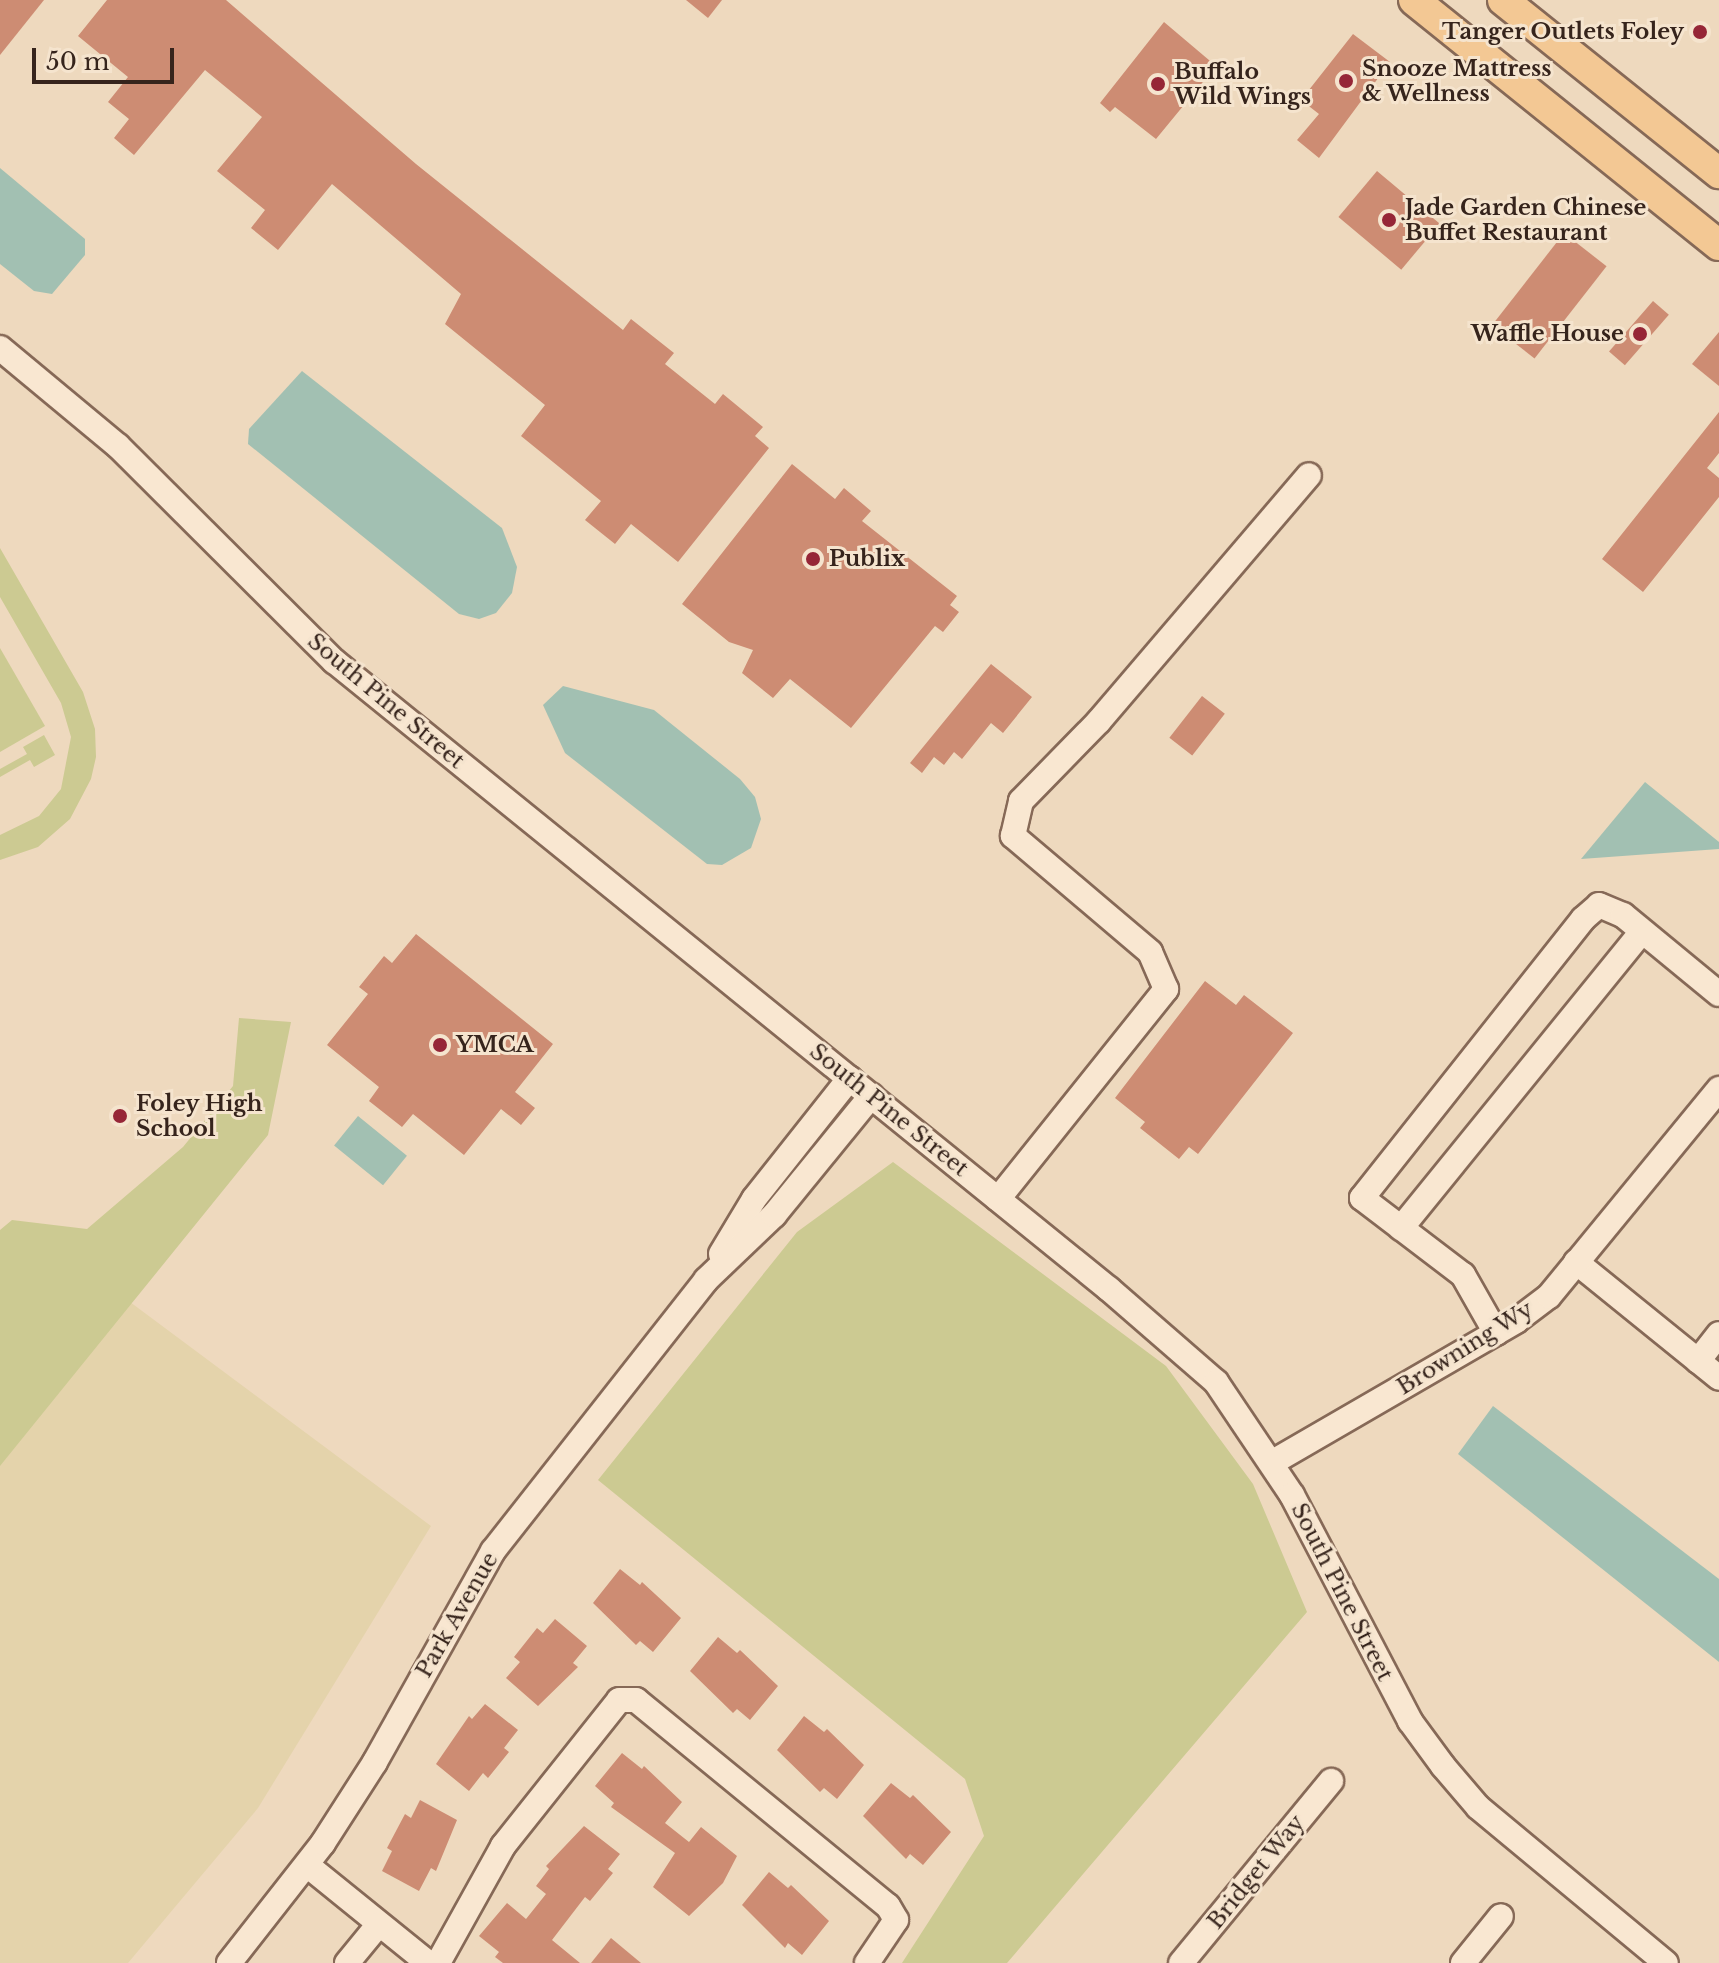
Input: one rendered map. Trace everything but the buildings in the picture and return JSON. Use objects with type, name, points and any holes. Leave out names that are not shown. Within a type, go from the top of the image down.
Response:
[{"type":"main road","points":[[1414,0],[1719,245]]},
{"type":"main road","points":[[1503,0],[1719,173]]},
{"type":"street","name":"South Pine Street","points":[[0,348],[118,446],[334,661],[1185,1352],[1235,1406],[1273,1462],[1410,1721],[1443,1766],[1478,1807],[1666,1963]]},
{"type":"street","points":[[998,1199],[1166,989],[1150,952],[1013,836],[1021,801],[1099,721],[1309,475]]},
{"type":"street","points":[[1496,1333],[1463,1275],[1362,1198],[1583,919],[1599,905],[1609,906],[1719,994]]},
{"type":"street","points":[[1401,1228],[1642,931]]},
{"type":"street","name":"Park Avenue","points":[[229,1963],[307,1865],[375,1762],[493,1551],[706,1280],[754,1199],[850,1078]]},
{"type":"street","name":"Browning Wy","points":[[1273,1462],[1496,1333],[1549,1296],[1719,1089]]},
{"type":"street","name":"Park Avenue","points":[[706,1280],[774,1215],[871,1096]]},
{"type":"street","points":[[1576,1262],[1719,1378]]},
{"type":"street","points":[[1698,1361],[1719,1334]]},
{"type":"street","points":[[438,1963],[503,1846],[619,1700],[636,1700],[888,1906],[896,1920],[867,1963]]},
{"type":"street","name":"Bridget Way","points":[[1181,1963],[1331,1781]]},
{"type":"street","points":[[307,1865],[428,1963]]},
{"type":"street","points":[[1463,1963],[1501,1916]]},
{"type":"street","points":[[347,1963],[379,1924]]},
{"type":"shaded area","points":[[0,168],[85,239],[85,255],[52,294],[34,291],[0,264]]},
{"type":"shaded area","points":[[302,371],[502,528],[517,567],[512,593],[496,613],[479,619],[459,614],[248,444],[249,429]]},
{"type":"shaded area","points":[[0,548],[83,692],[95,729],[96,757],[91,779],[70,819],[38,847],[0,860],[0,835],[39,816],[61,789],[71,737],[61,703],[0,597]]},
{"type":"shaded area","points":[[0,648],[45,726],[0,752]]},
{"type":"shaded area","points":[[563,686],[654,710],[740,779],[755,797],[761,819],[751,848],[722,865],[707,864],[565,753],[543,705]]},
{"type":"shaded area","points":[[44,735],[55,755],[34,767],[30,760],[0,777],[0,769],[27,754],[23,747]]},
{"type":"shaded area","points":[[1645,782],[1719,842],[1719,849],[1581,859]]},
{"type":"shaded area","points":[[239,1018],[291,1022],[268,1135],[0,1466],[0,1230],[12,1220],[87,1229],[183,1147],[233,1086]]},
{"type":"shaded area","points":[[358,1116],[407,1156],[383,1185],[334,1146]]},
{"type":"shaded area","points":[[893,1162],[1166,1366],[1253,1484],[1307,1612],[1007,1963],[902,1963],[984,1836],[965,1779],[598,1480],[797,1232]]},
{"type":"shaded area","points":[[130,1302],[431,1526],[258,1808],[128,1963],[0,1963],[0,1464]]},
{"type":"shaded area","points":[[1493,1406],[1719,1579],[1719,1662],[1458,1454]]},
{"type":"place","name":"Tanger Outlets Foley","points":[[1700,32]]},
{"type":"place","name":"Snooze Mattress & Wellness","points":[[1346,81]]},
{"type":"place","name":"Buffalo Wild Wings","points":[[1158,84]]},
{"type":"place","name":"Jade Garden Chinese Buffet Restaurant","points":[[1389,220]]},
{"type":"place","name":"Waffle House","points":[[1640,334]]},
{"type":"place","name":"Publix","points":[[813,559]]},
{"type":"place","name":"YMCA","points":[[440,1045]]},
{"type":"place","name":"Foley High School","points":[[120,1116]]}]
